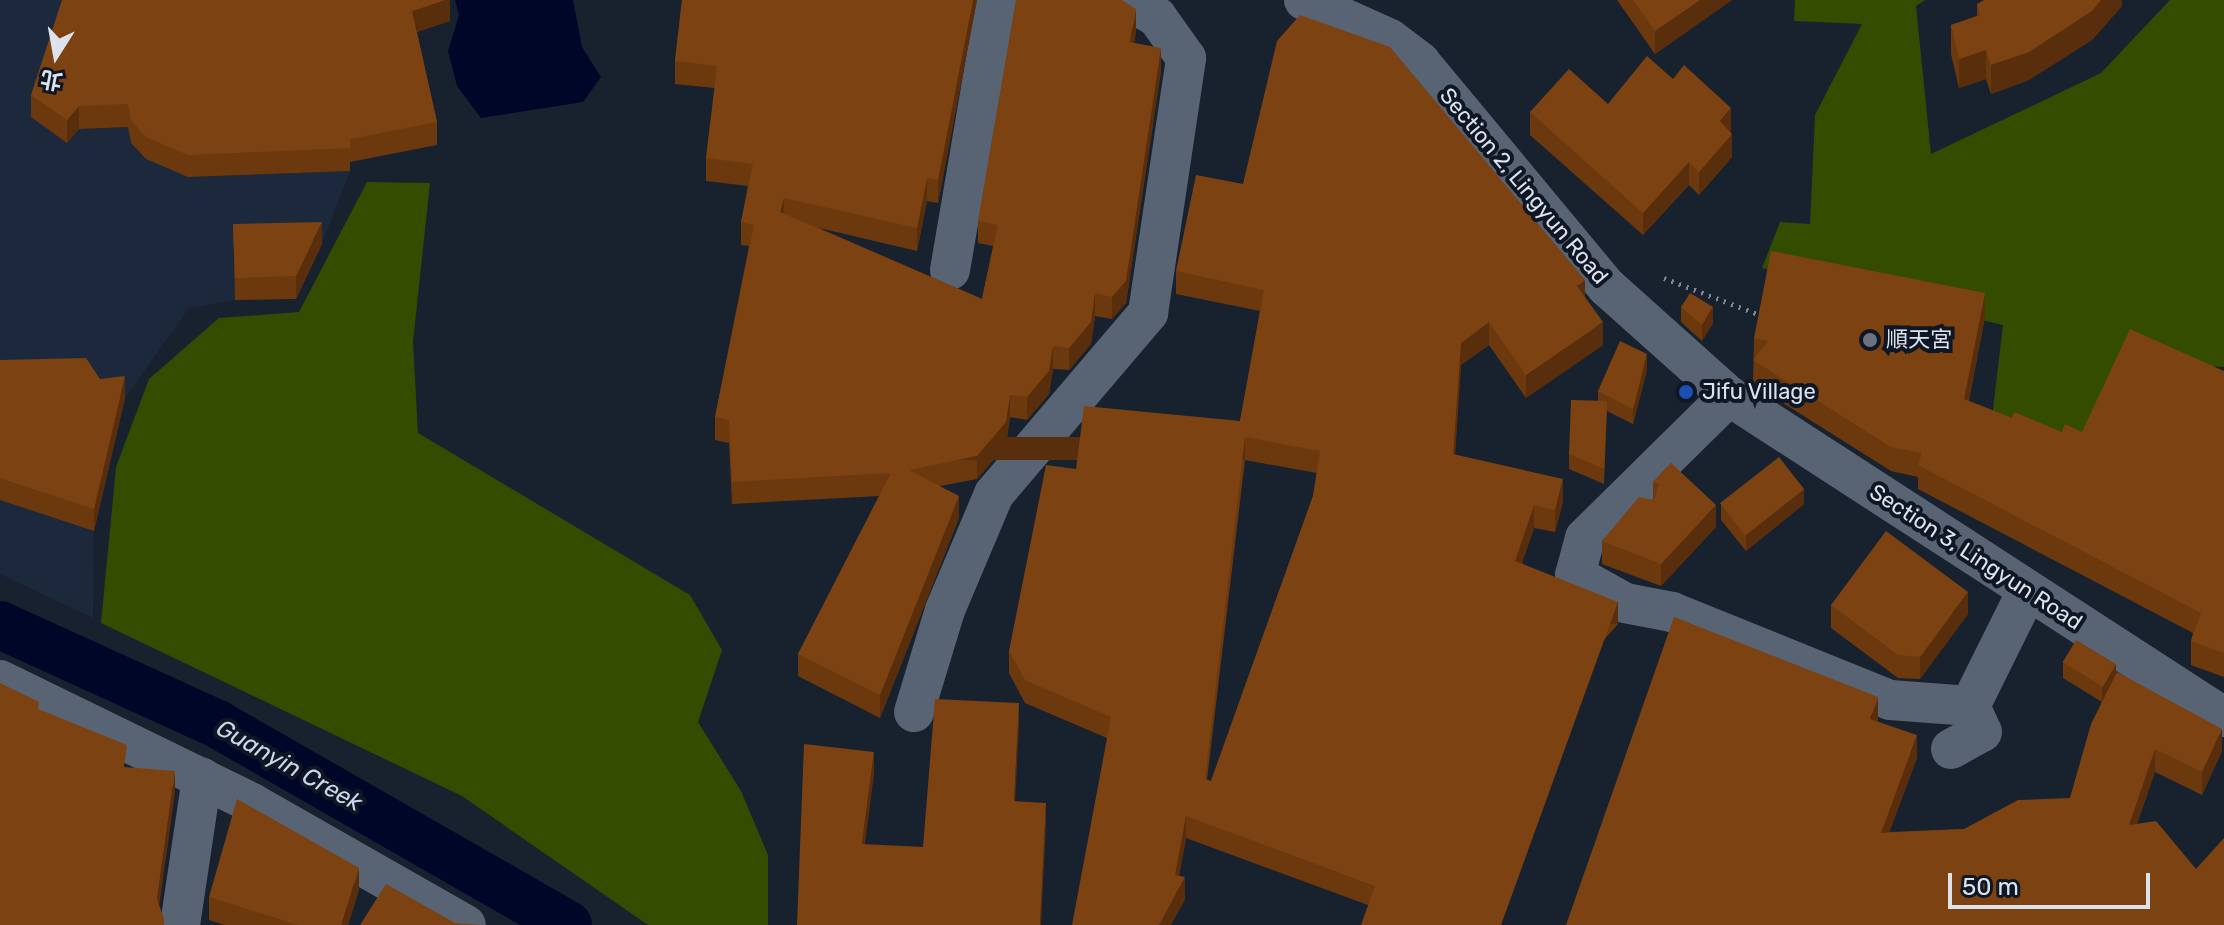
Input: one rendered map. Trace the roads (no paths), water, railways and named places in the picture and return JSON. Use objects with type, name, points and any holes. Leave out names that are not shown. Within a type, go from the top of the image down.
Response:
[{"type":"street","points":[[950,270],[996,0]]},
{"type":"street","points":[[914,712],[945,610],[994,494],[1148,313],[1186,58],[1157,17],[1126,0]]},
{"type":"street","name":"Section 2, Lingyun Road","points":[[1304,0],[1390,39],[1420,62],[1607,287],[1729,396]]},
{"type":"street","points":[[1729,396],[1585,538],[1575,575],[1625,603],[1672,612],[1890,700],[1970,706]]},
{"type":"street","name":"Section 3, Lingyun Road","points":[[1729,396],[2224,717]]},
{"type":"street","points":[[1970,706],[2027,591]]},
{"type":"street","points":[[0,680],[202,778],[466,925]]},
{"type":"street","points":[[1951,749],[1982,732],[1970,706]]},
{"type":"street","points":[[180,925],[202,778]]},
{"type":"waterway","name":"Guanyin Creek","points":[[0,625],[219,725],[568,925]]},
{"type":"place","name":"順天宮","points":[[1870,340]]},
{"type":"place","name":"Jifu Village","points":[[1686,392]]}]
